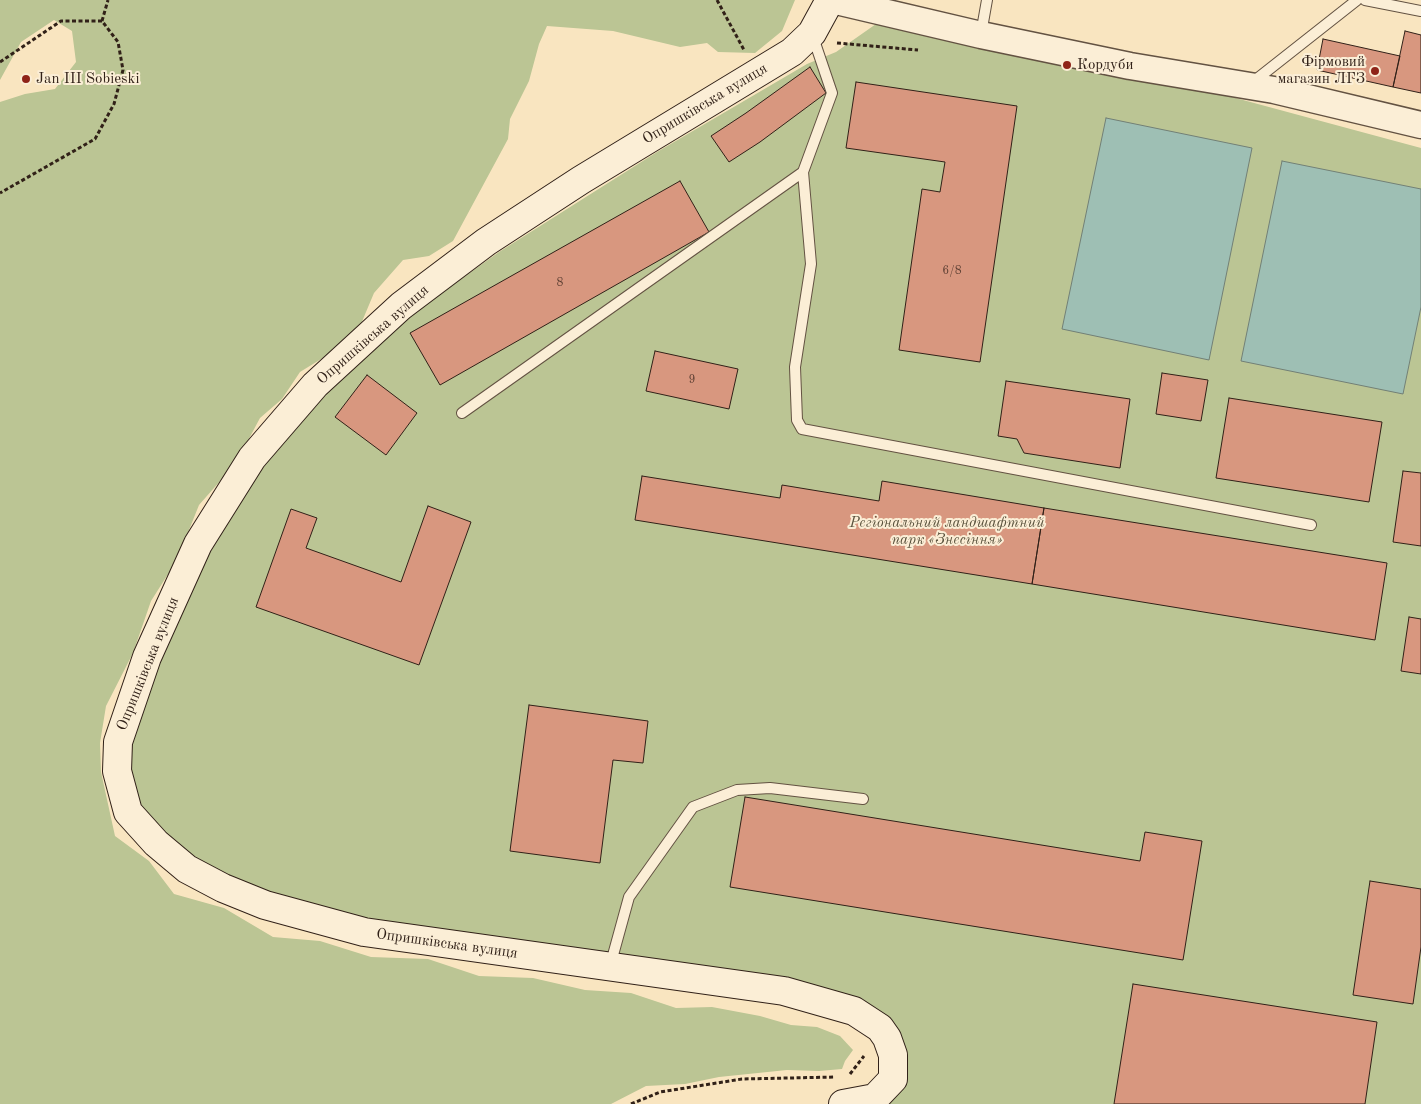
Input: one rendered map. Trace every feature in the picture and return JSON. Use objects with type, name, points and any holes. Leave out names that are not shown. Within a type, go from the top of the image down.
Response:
[{"type":"main road","name":"Опришківська вулиця","points":[[831,0],[814,42],[792,52],[580,180],[486,242],[401,306],[315,385],[252,458],[198,544],[147,657],[118,742],[117,771],[128,812],[156,843],[186,869],[223,888],[265,905],[364,932],[784,991],[854,1012],[880,1028],[887,1038],[893,1055],[893,1079],[875,1098],[843,1104]]},
{"type":"street","points":[[831,0],[981,35],[1130,66],[1274,90],[1421,125]]},
{"type":"lane","points":[[981,35],[987,0]]},
{"type":"lane","points":[[1248,86],[1356,0]]},
{"type":"lane","points":[[1365,0],[1421,11]]},
{"type":"lane","points":[[814,42],[832,93],[803,172],[811,264],[796,367],[797,420],[802,429],[1312,525]]},
{"type":"lane","points":[[462,413],[803,172]]},
{"type":"lane","points":[[610,967],[629,897],[693,808],[737,790],[770,788],[863,799]]},
{"type":"path","points":[[102,21],[108,0]]},
{"type":"path","points":[[717,0],[744,51]]},
{"type":"path","points":[[0,62],[61,21],[102,21]]},
{"type":"path","points":[[0,193],[95,139],[114,104],[123,70],[118,42],[102,21]]},
{"type":"path","points":[[814,42],[924,50]]},
{"type":"green space","points":[[0,0],[795,0],[782,31],[755,53],[718,52],[707,43],[680,47],[613,31],[547,26],[539,44],[529,81],[510,119],[508,139],[453,241],[429,256],[403,260],[374,293],[358,331],[326,356],[300,372],[282,399],[260,418],[236,463],[199,505],[177,560],[151,601],[133,653],[106,706],[100,743],[101,772],[115,836],[149,861],[174,894],[224,908],[273,937],[320,941],[371,957],[428,959],[479,976],[533,978],[585,990],[631,993],[676,1008],[712,1007],[760,1016],[791,1025],[817,1027],[840,1036],[853,1050],[842,1069],[819,1071],[787,1070],[719,1077],[685,1084],[646,1086],[611,1104],[0,1104],[0,102],[25,94],[55,89],[76,62],[72,31],[54,20],[21,42],[0,80]]},
{"type":"green space","name":"Регіональний ландшафтний парк «Знесіння»","points":[[876,24],[1217,93],[1421,148],[1421,1104],[883,1104],[891,1099],[870,1009],[357,921],[224,882],[150,825],[128,788],[130,729],[158,653],[237,496],[380,330],[443,292],[499,252],[657,152],[807,64],[836,52]]},
{"type":"water","points":[[1106,118],[1252,148],[1209,360],[1062,329]]},
{"type":"water","points":[[1282,161],[1421,189],[1421,307],[1403,394],[1241,361]]},
{"type":"building","points":[[1405,31],[1421,35],[1421,93],[1393,87]]},
{"type":"building","points":[[1323,39],[1400,56],[1393,87],[1317,70]]},
{"type":"building","points":[[810,67],[826,93],[760,142],[729,162],[711,136]]},
{"type":"building","points":[[856,82],[1017,106],[980,362],[899,350],[922,189],[940,192],[945,162],[846,148]]},
{"type":"building","points":[[680,181],[709,232],[440,385],[410,333]]},
{"type":"building","points":[[655,351],[738,369],[729,409],[646,391]]},
{"type":"building","points":[[1162,373],[1208,380],[1201,421],[1156,414]]},
{"type":"building","points":[[367,375],[417,413],[386,455],[335,417]]},
{"type":"building","points":[[1006,381],[1130,399],[1120,468],[1024,453],[1017,439],[998,436]]},
{"type":"building","points":[[1229,398],[1382,422],[1369,502],[1216,478]]},
{"type":"building","points":[[1403,471],[1421,473],[1421,546],[1393,542]]},
{"type":"building","points":[[642,476],[780,498],[782,485],[879,501],[882,481],[1044,508],[1032,584],[635,520]]},
{"type":"building","points":[[428,506],[471,522],[419,665],[256,607],[291,509],[317,518],[306,548],[401,582]]},
{"type":"building","points":[[1044,508],[1387,563],[1375,640],[1032,584]]},
{"type":"building","points":[[1409,617],[1421,619],[1421,674],[1401,671]]},
{"type":"building","points":[[529,705],[648,721],[643,763],[613,760],[600,863],[510,851]]},
{"type":"building","points":[[745,797],[1140,861],[1145,832],[1202,841],[1183,960],[730,887]]},
{"type":"building","points":[[1370,881],[1421,889],[1421,947],[1413,1004],[1353,995]]},
{"type":"building","points":[[1133,984],[1377,1022],[1365,1104],[1114,1104]]},
{"type":"place","name":"Кордуби","points":[[1067,65]]},
{"type":"place","name":"Фірмовий магазин ЛГЗ","points":[[1375,71]]},
{"type":"place","name":"Jan III Sobieski","points":[[26,79]]}]
